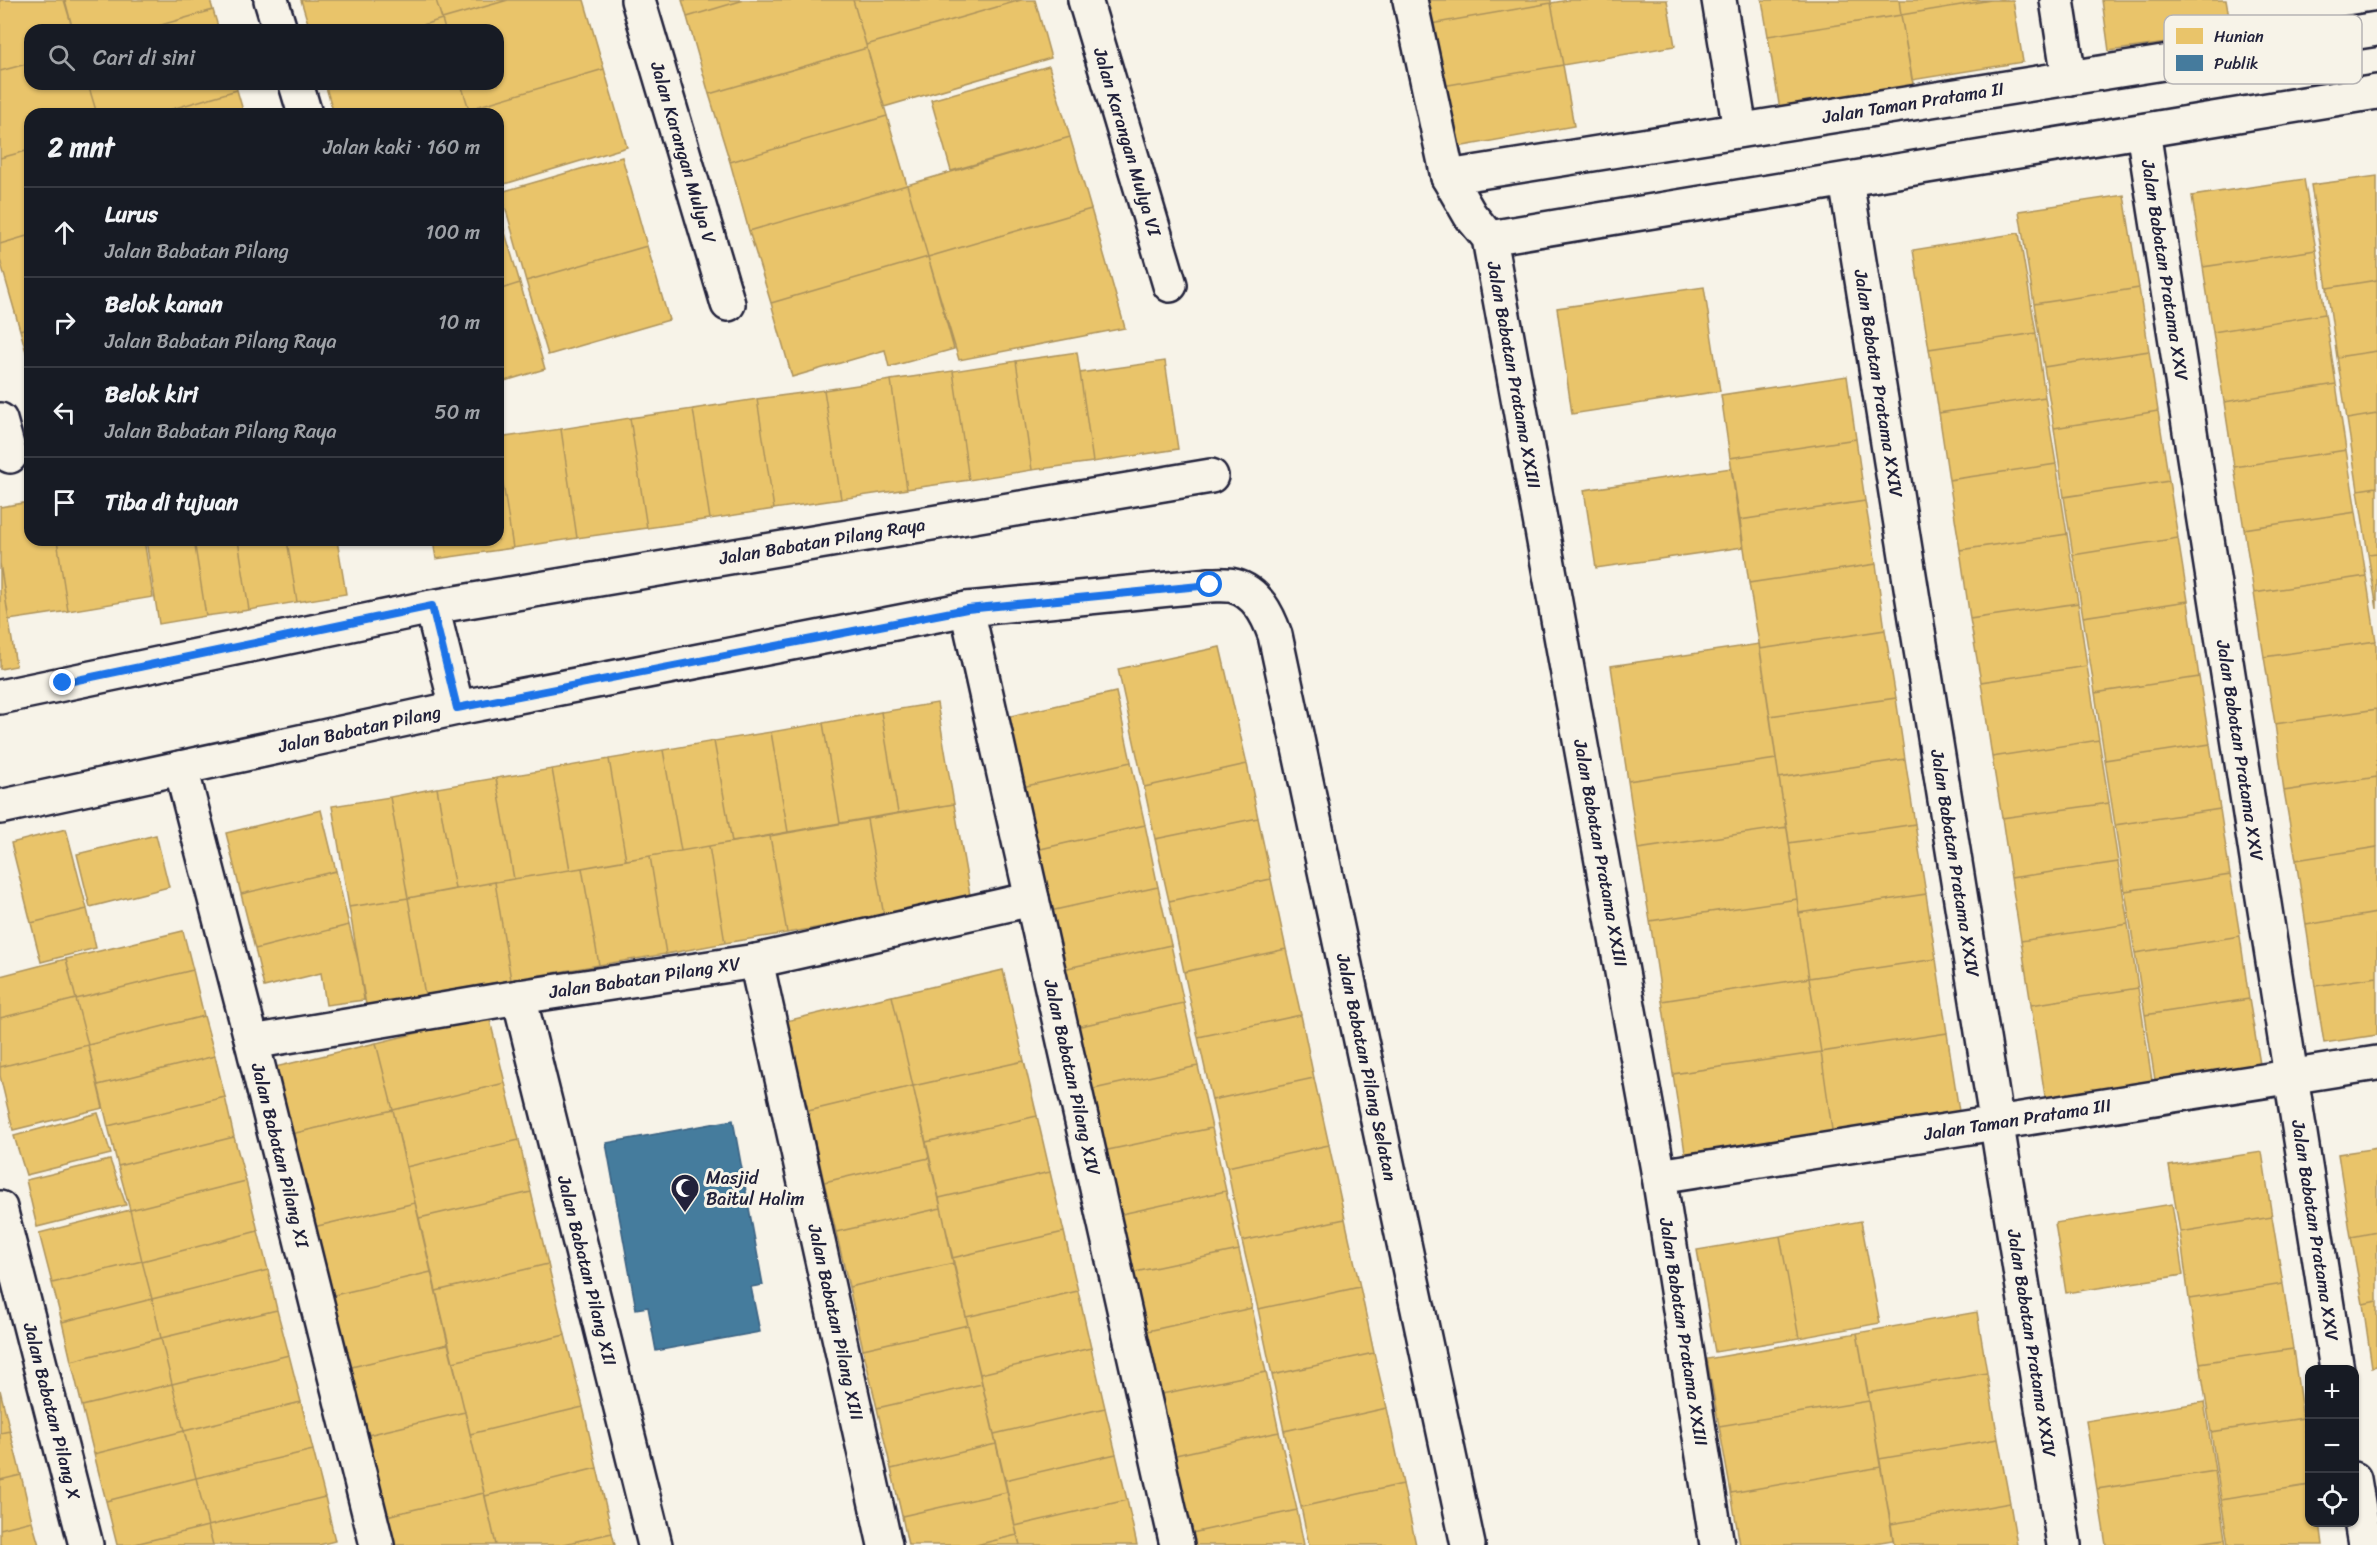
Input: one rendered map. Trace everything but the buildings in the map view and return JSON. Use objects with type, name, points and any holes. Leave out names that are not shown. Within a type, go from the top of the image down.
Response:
[{"type":"street","points":[[271,0],[278,24]]},
{"type":"street","name":"Jalan Karangan Mulya V","points":[[638,0],[728,304]]},
{"type":"street","name":"Jalan Karangan Mulya VI","points":[[1085,0],[1170,285]]},
{"type":"street","name":"Jalan Babatan Pratama XXIII","points":[[1410,0],[1448,177],[1470,215],[1489,238],[1659,1176],[1717,1545]]},
{"type":"street","points":[[1719,0],[1740,130]]},
{"type":"street","points":[[2057,0],[2069,78]]},
{"type":"street","name":"Jalan Taman Pratama II","points":[[2362,31],[2377,29]]},
{"type":"street","name":"Jalan Taman Pratama II","points":[[1448,177],[2164,63]]},
{"type":"street","points":[[298,90],[302,108]]},
{"type":"street","points":[[1489,238],[2377,92]]},
{"type":"street","name":"Jalan Babatan Pratama XXV","points":[[2143,131],[2336,1365]]},
{"type":"street","name":"Jalan Babatan Pratama XXIV","points":[[1846,180],[2064,1545]]},
{"type":"street","points":[[0,420],[10,456]]},
{"type":"street","name":"Jalan Babatan Pilang Raya","points":[[0,697],[1211,476]]},
{"type":"street","name":"Jalan Babatan Pilang","points":[[0,807],[457,708],[967,609],[1210,585],[1235,586],[1252,596]]},
{"type":"street","name":"Jalan Babatan Pilang Selatan","points":[[1252,596],[1268,615],[1275,635],[1468,1545]]},
{"type":"street","name":"Jalan Babatan Pilang XIV","points":[[967,609],[1178,1545]]},
{"type":"street","points":[[434,617],[457,708]]},
{"type":"street","name":"Jalan Babatan Pilang XI","points":[[181,768],[252,1042],[377,1545]]},
{"type":"street","name":"Jalan Babatan Pilang XV","points":[[252,1042],[756,960],[1032,899]]},
{"type":"street","name":"Jalan Babatan Pilang XIII","points":[[756,960],[885,1545]]},
{"type":"street","name":"Jalan Babatan Pilang XII","points":[[519,997],[656,1545]]},
{"type":"street","name":"Jalan Taman Pratama III","points":[[1659,1176],[2377,1064]]},
{"type":"street","name":"Jalan Babatan Pilang X","points":[[0,1208],[86,1545]]},
{"type":"street","points":[[2359,1505],[2365,1545]]},
{"type":"place","name":"Masjid Baitul Halim","points":[[685,1214]]},
{"type":"route","points":[[63,683],[432,606],[457,708],[967,609],[1210,585]]}]
